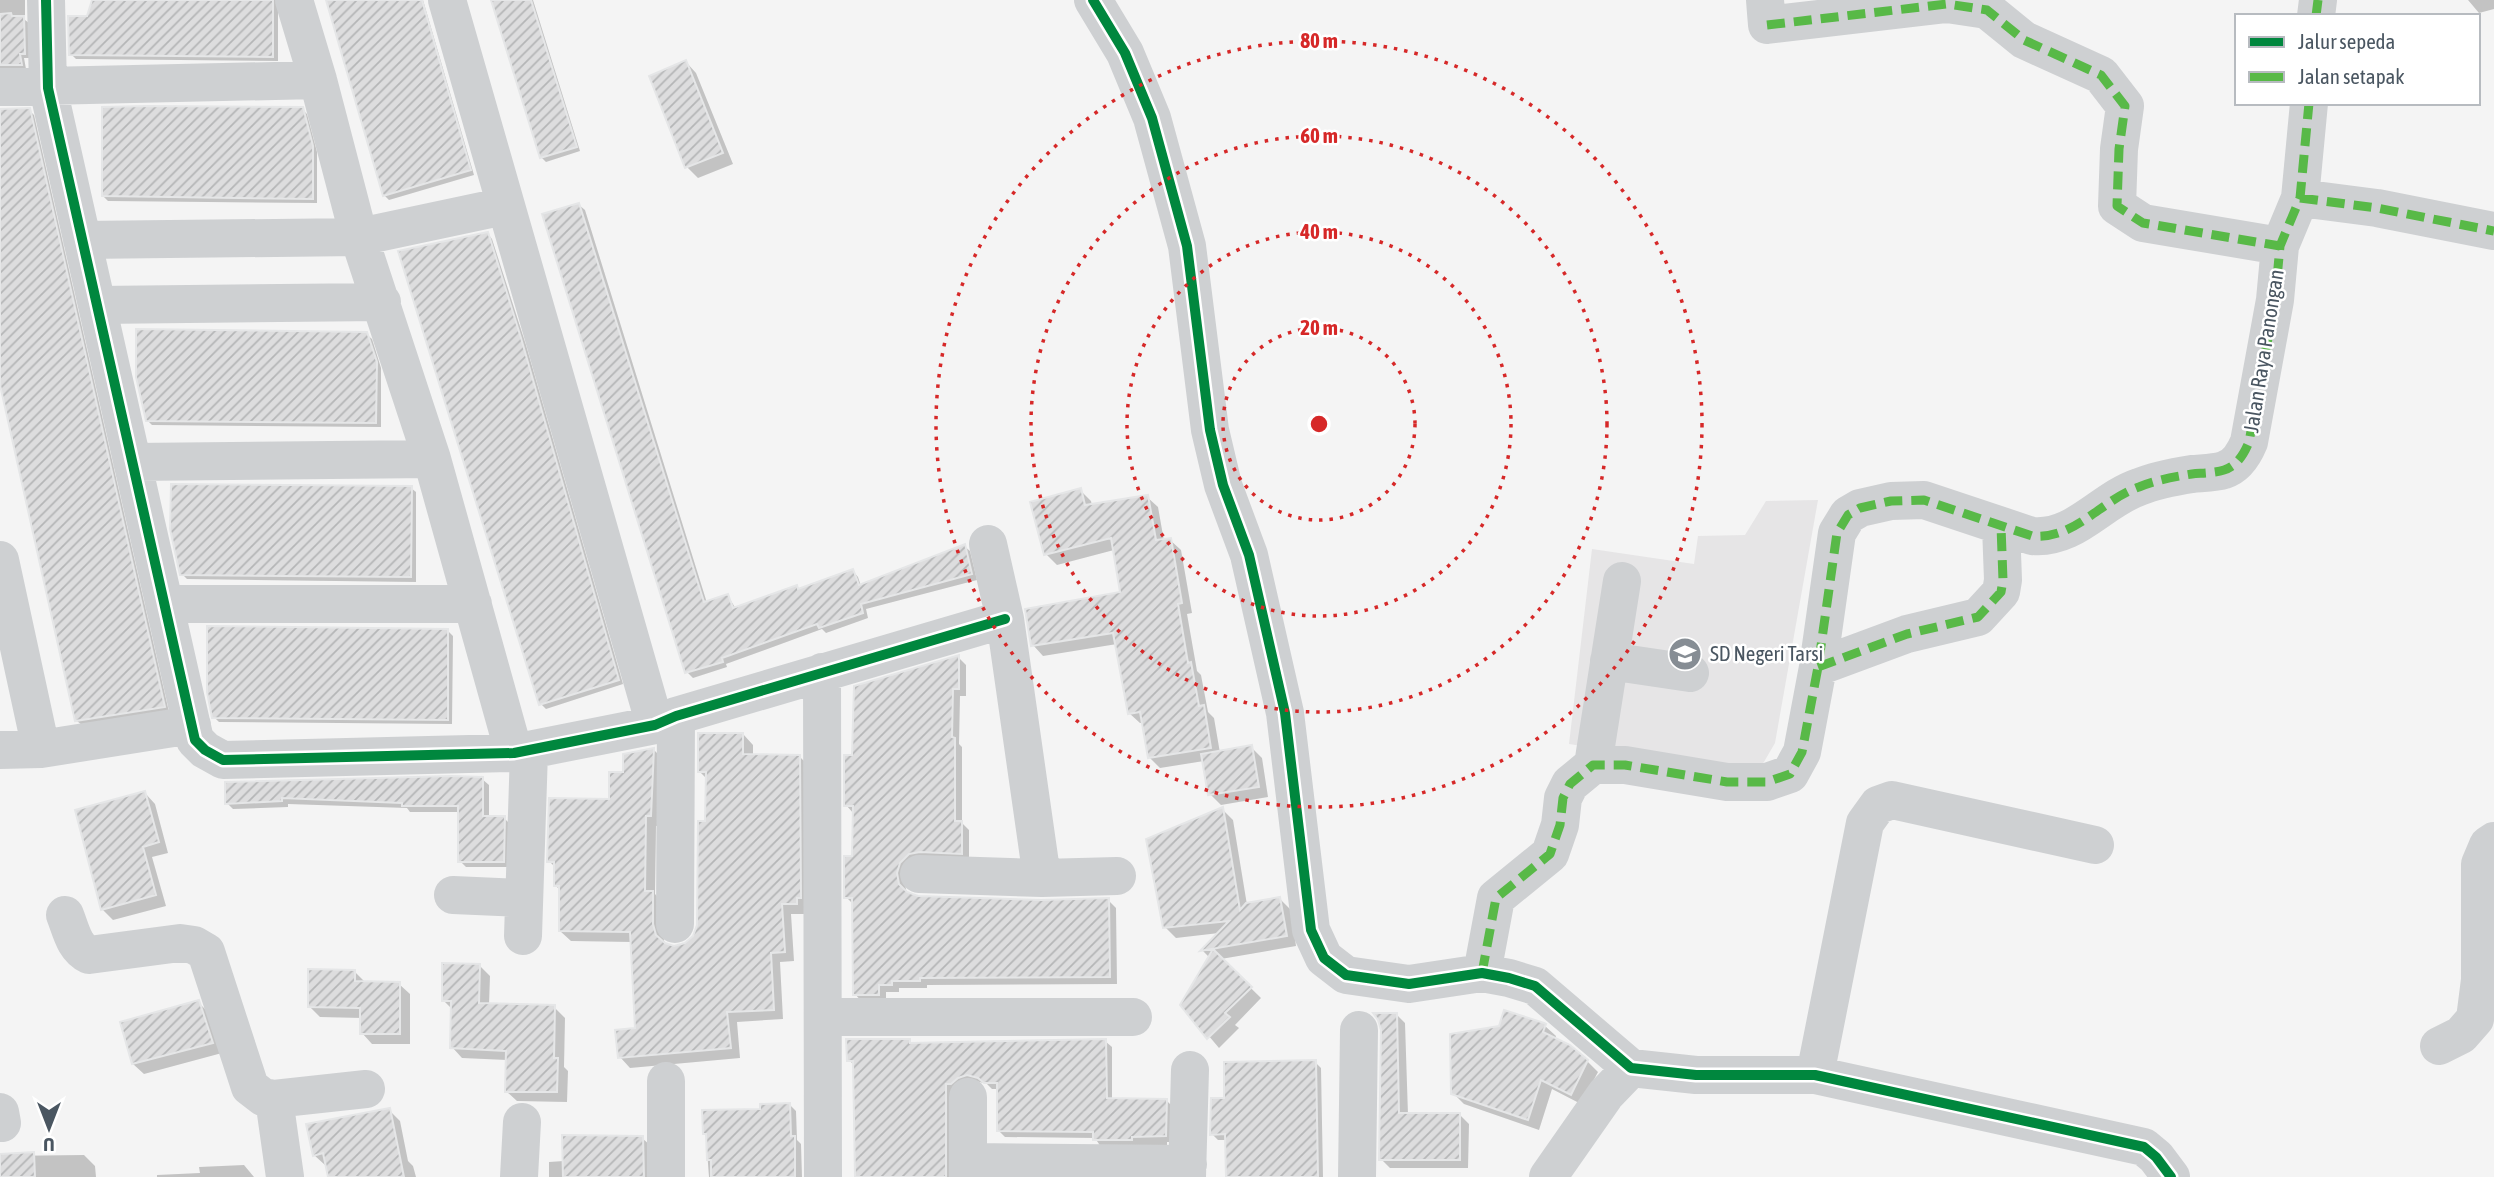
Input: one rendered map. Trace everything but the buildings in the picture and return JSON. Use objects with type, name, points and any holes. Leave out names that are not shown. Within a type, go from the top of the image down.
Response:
[{"type":"street","points":[[46,0],[48,88],[195,740],[205,750],[223,760],[522,752],[666,721],[1005,619]]},
{"type":"street","points":[[294,0],[359,237],[432,459],[473,604],[522,752],[523,936]]},
{"type":"street","points":[[447,0],[505,206],[666,721],[675,923]]},
{"type":"street","points":[[1093,0],[1125,53],[1152,118],[1186,246],[1210,430],[1223,485],[1249,555],[1285,713],[1311,930],[1324,958],[1346,975],[1409,984],[1482,973],[1535,986],[1631,1068],[1696,1075],[1815,1075],[2144,1147],[2156,1157],[2171,1177]]},
{"type":"street","points":[[1765,0],[1767,25],[1947,4],[1987,10],[2024,40],[2101,75],[2125,106],[2119,149],[2117,206],[2143,223],[2280,246]]},
{"type":"street","points":[[0,87],[318,80]]},
{"type":"street","name":"Jalan Raya Panongan","points":[[1609,765],[1727,782],[1767,782],[1790,774],[1802,752],[1818,667],[1837,533],[1848,515],[1860,508],[1891,501],[1924,500],[2032,536],[2054,536],[2074,527],[2135,488],[2169,477],[2226,470],[2236,463],[2245,453],[2249,442],[2275,300],[2280,246],[2300,198],[2309,105]]},
{"type":"street","points":[[2300,198],[2376,208],[2494,231]]},
{"type":"street","points":[[82,240],[359,237],[505,206]]},
{"type":"street","points":[[97,305],[382,302]]},
{"type":"street","points":[[132,462],[432,459]]},
{"type":"street","points":[[1818,667],[1907,634],[1978,617],[2001,592],[2001,526]]},
{"type":"street","points":[[988,544],[1005,619],[1042,878]]},
{"type":"street","points":[[0,560],[4,598],[41,749]]},
{"type":"street","points":[[1482,973],[1496,898],[1550,854],[1560,825],[1563,799],[1570,784],[1609,765],[1609,661],[1622,581]]},
{"type":"street","points":[[164,604],[473,604]]},
{"type":"street","points":[[1609,661],[1690,673]]},
{"type":"street","points":[[822,672],[823,1177]]},
{"type":"street","points":[[0,750],[41,749],[192,725]]},
{"type":"street","points":[[1815,1075],[1865,823],[1878,805],[1892,800],[2095,845]]},
{"type":"street","points":[[2439,1046],[2461,1035],[2475,1019],[2480,980],[2480,864],[2488,845],[2494,841]]},
{"type":"street","points":[[919,874],[1042,878],[1116,876]]},
{"type":"street","points":[[453,895],[523,898]]},
{"type":"street","points":[[65,915],[81,952],[89,955],[180,943],[194,945],[206,952],[250,1087],[263,1097],[275,1099],[366,1089]]},
{"type":"street","points":[[823,1017],[1133,1017]]},
{"type":"street","points":[[1357,1177],[1359,1030]]},
{"type":"street","points":[[1548,1177],[1606,1094],[1631,1068]]},
{"type":"street","points":[[968,1097],[968,1170],[1187,1170],[1190,1070]]},
{"type":"street","points":[[666,1082],[666,1177]]},
{"type":"street","points":[[275,1099],[285,1177]]},
{"type":"street","points":[[519,1177],[522,1122]]},
{"type":"shaded area","name":"SD Negeri Tarsi","points":[[1818,500],[1775,743],[1761,767],[1734,769],[1569,744],[1592,549],[1694,564],[1698,536],[1745,535],[1766,501]]},
{"type":"marked path","points":[[2316,14],[2318,0]]},
{"type":"marked path","points":[[1767,25],[1947,4],[1987,10],[2024,40],[2101,75],[2125,106],[2119,149],[2117,206],[2143,223],[2280,246]]},
{"type":"marked path","points":[[1482,973],[1496,898],[1550,854],[1560,825],[1563,798],[1570,784],[1593,765],[1625,765],[1727,782],[1767,782],[1790,774],[1802,752],[1818,667],[1837,533],[1848,515],[1860,508],[1891,501],[1924,500],[2032,536],[2047,536],[2075,526],[2125,493],[2139,487],[2171,478],[2220,471],[2236,463],[2249,442],[2275,300],[2280,246],[2300,198],[2309,105]]},
{"type":"marked path","points":[[2300,198],[2377,208],[2494,231]]},
{"type":"marked path","points":[[1818,667],[1907,634],[1978,617],[2001,592],[2001,526]]},
{"type":"cycle path","points":[[46,0],[48,88],[195,740],[205,750],[223,760],[514,753],[655,725],[676,716],[1005,619]]},
{"type":"cycle path","points":[[1093,0],[1125,53],[1152,118],[1187,246],[1210,430],[1223,485],[1249,555],[1285,713],[1311,930],[1324,958],[1346,975],[1409,984],[1482,973],[1535,986],[1631,1068],[1696,1075],[1815,1075],[2144,1147],[2156,1157],[2171,1177]]},
{"type":"place","name":"SD Negeri Tarsi","points":[[1685,654]]}]
